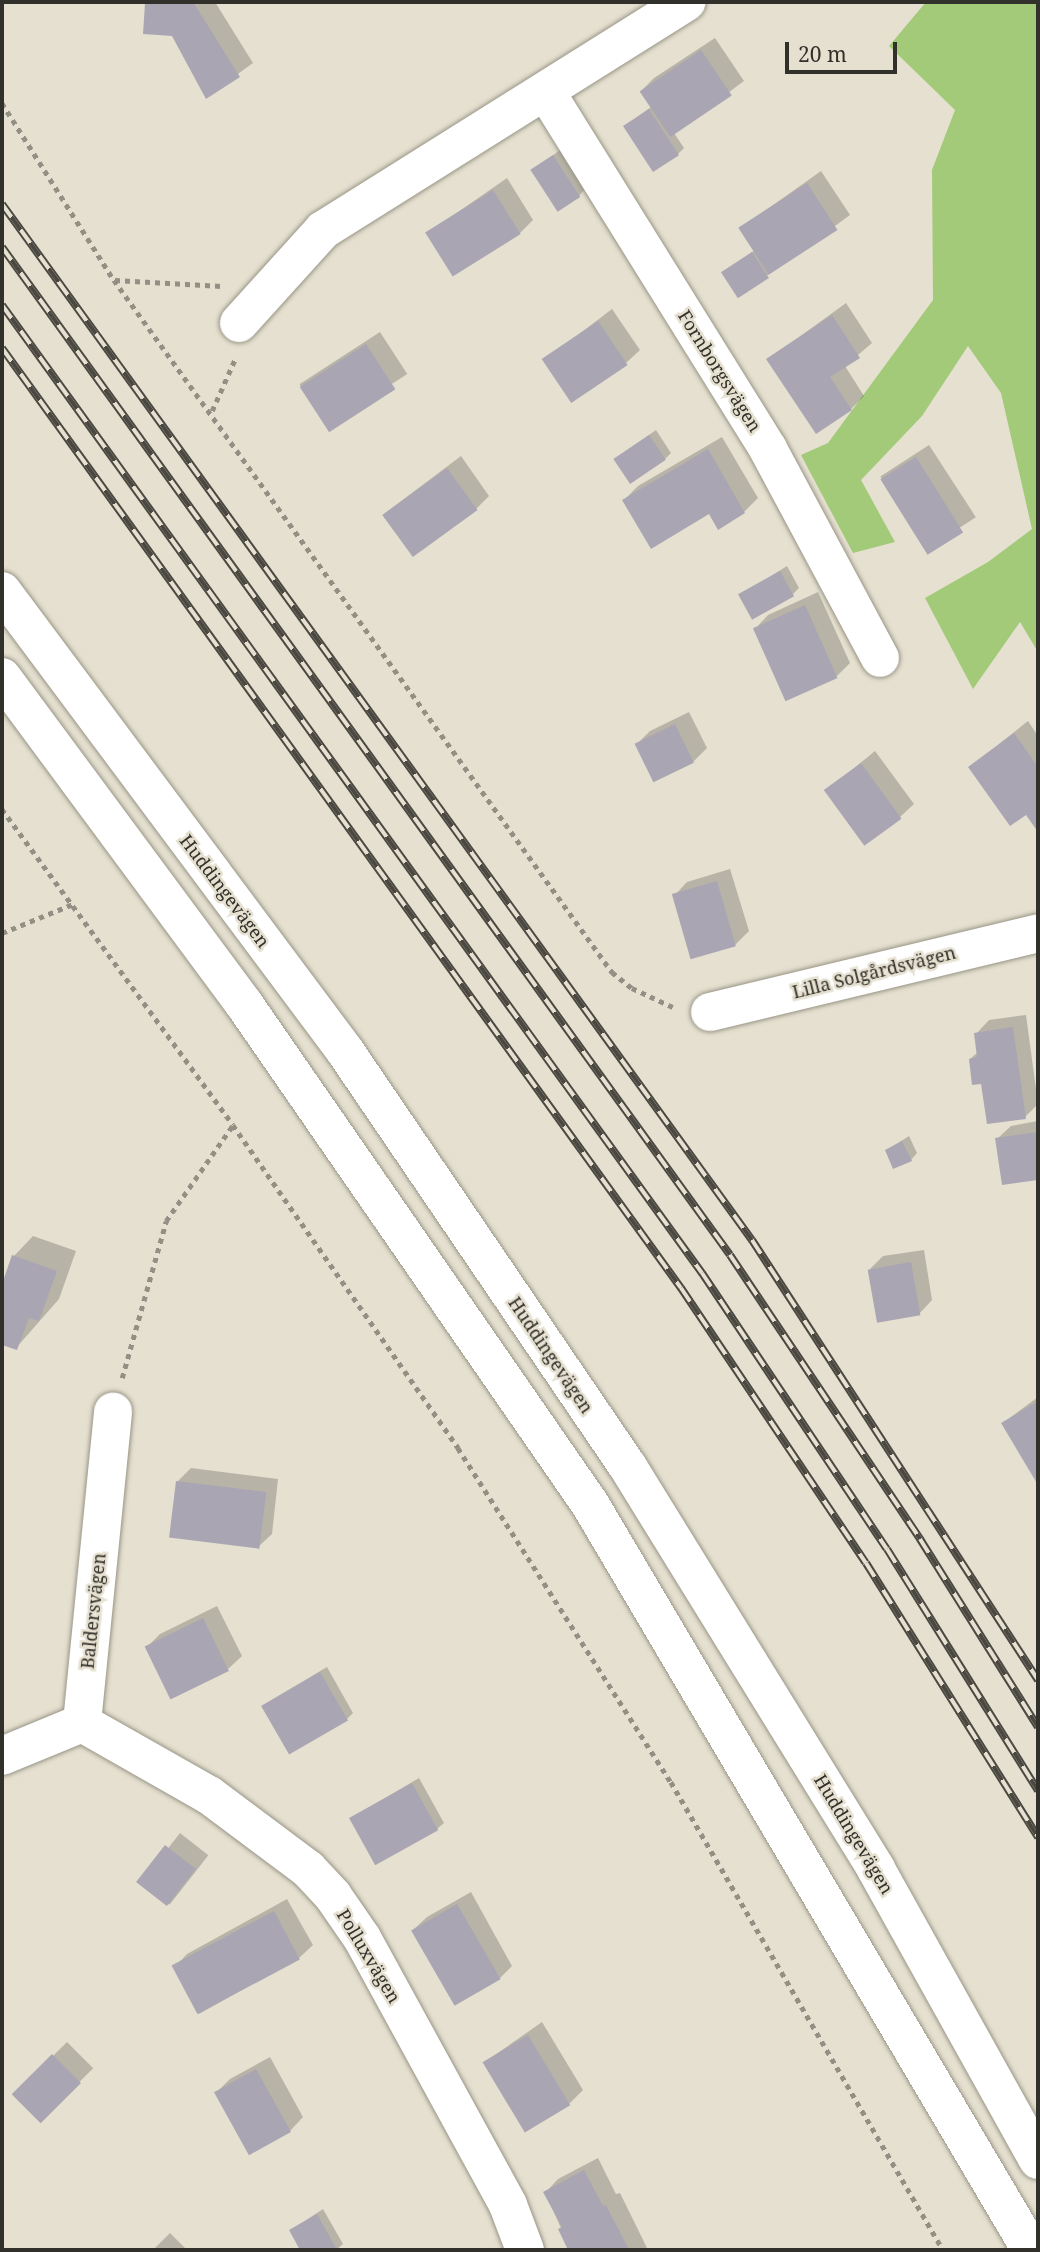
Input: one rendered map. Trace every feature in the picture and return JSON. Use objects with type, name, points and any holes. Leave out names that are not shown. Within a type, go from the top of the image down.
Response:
[{"type":"main road","points":[[239,323],[323,230],[686,2]]},
{"type":"main road","name":"Fornborgsvägen","points":[[545,92],[768,449],[880,659]]},
{"type":"main road","name":"Huddingevägen","points":[[2,591],[345,1051],[628,1467],[876,1869],[1038,2160]]},
{"type":"main road","points":[[2,677],[244,1004],[590,1504],[1031,2250]]},
{"type":"main road","name":"Lilla Solgårdsvägen","points":[[710,1012],[1038,933]]},
{"type":"main road","name":"Baldersvägen","points":[[82,1723],[113,1412]]},
{"type":"main road","points":[[2,1756],[82,1723]]},
{"type":"main road","name":"Polluxvägen","points":[[82,1723],[209,1795],[308,1869],[333,1896],[362,1938],[508,2205],[525,2250]]},
{"type":"path","points":[[2,103],[114,280],[212,411],[612,972],[669,1006],[710,1012]]},
{"type":"path","points":[[114,280],[271,286]]},
{"type":"path","points":[[212,411],[245,335],[239,323]]},
{"type":"path","points":[[2,809],[233,1125],[458,1448],[671,1782],[943,2250]]},
{"type":"path","points":[[2,933],[73,904]]},
{"type":"path","points":[[113,1412],[166,1221],[233,1125]]},
{"type":"green space","points":[[926,2],[1038,2],[1038,652],[1020,622],[973,689],[925,598],[988,562],[1032,529],[1001,393],[968,346],[922,416],[861,480],[895,542],[853,553],[801,455],[828,443],[933,300],[932,170],[955,110],[889,46]]},
{"type":"building","points":[[193,2],[240,77],[206,99],[172,36],[143,34],[145,3]]},
{"type":"building","points":[[701,50],[732,96],[670,137],[640,91]]},
{"type":"building","points":[[649,109],[679,155],[653,172],[623,126]]},
{"type":"building","points":[[553,155],[580,197],[558,212],[530,170]]},
{"type":"building","points":[[807,183],[837,230],[769,275],[738,228]]},
{"type":"building","points":[[493,190],[521,234],[453,276],[425,232]]},
{"type":"building","points":[[752,252],[769,278],[738,298],[721,272]]},
{"type":"building","points":[[832,315],[860,358],[830,377],[852,410],[816,434],[766,359]]},
{"type":"building","points":[[598,321],[628,365],[571,403],[542,359]]},
{"type":"building","points":[[366,344],[395,389],[329,432],[300,387]]},
{"type":"building","points":[[649,435],[666,460],[630,484],[613,459]]},
{"type":"building","points":[[708,449],[745,513],[718,530],[709,514],[651,549],[622,500]]},
{"type":"building","points":[[916,457],[963,532],[928,555],[880,479]]},
{"type":"building","points":[[447,468],[478,510],[413,557],[382,515]]},
{"type":"building","points":[[780,571],[794,596],[752,620],[738,594]]},
{"type":"building","points":[[805,605],[838,678],[785,701],[753,628]]},
{"type":"building","points":[[675,724],[694,763],[653,782],[635,744]]},
{"type":"building","points":[[1014,733],[1038,767],[1038,832],[1026,815],[1010,826],[968,767]]},
{"type":"building","points":[[861,763],[902,819],[864,846],[824,790]]},
{"type":"building","points":[[717,881],[736,946],[691,959],[672,894]]},
{"type":"building","points":[[1013,1027],[1026,1119],[987,1124],[981,1084],[972,1085],[969,1059],[977,1057],[974,1033]]},
{"type":"building","points":[[1038,1132],[1038,1180],[1002,1185],[995,1138]]},
{"type":"building","points":[[902,1141],[912,1161],[893,1169],[885,1150]]},
{"type":"building","points":[[12,1255],[57,1271],[39,1321],[29,1318],[17,1350],[2,1345],[2,1284]]},
{"type":"building","points":[[911,1262],[920,1315],[877,1323],[868,1270]]},
{"type":"building","points":[[1038,1401],[1038,1485],[1001,1423]]},
{"type":"building","points":[[176,1481],[266,1492],[259,1549],[169,1538]]},
{"type":"building","points":[[203,1618],[229,1671],[170,1700],[145,1646]]},
{"type":"building","points":[[320,1672],[348,1720],[289,1754],[261,1706]]},
{"type":"building","points":[[412,1783],[438,1830],[375,1865],[349,1818]]},
{"type":"building","points":[[165,1845],[196,1869],[167,1906],[136,1882]]},
{"type":"building","points":[[457,1904],[500,1979],[455,2006],[411,1930]]},
{"type":"building","points":[[274,1911],[300,1960],[197,2014],[172,1965]]},
{"type":"building","points":[[528,2035],[570,2105],[525,2133],[483,2062]]},
{"type":"building","points":[[52,2054],[81,2083],[41,2123],[12,2094]]},
{"type":"building","points":[[256,2069],[291,2132],[249,2155],[214,2092]]},
{"type":"building","points":[[584,2170],[629,2250],[568,2250],[558,2229],[562,2227],[543,2192]]},
{"type":"building","points":[[317,2214],[337,2250],[300,2250],[289,2230]]},
{"type":"railway","points":[[2,204],[752,1240],[1038,1680]]},
{"type":"railway","points":[[2,247],[730,1255],[920,1539],[1038,1727]]},
{"type":"railway","points":[[2,305],[702,1273],[887,1549],[1038,1791]]},
{"type":"railway","points":[[2,348],[681,1288],[866,1563],[1038,1837]]}]
